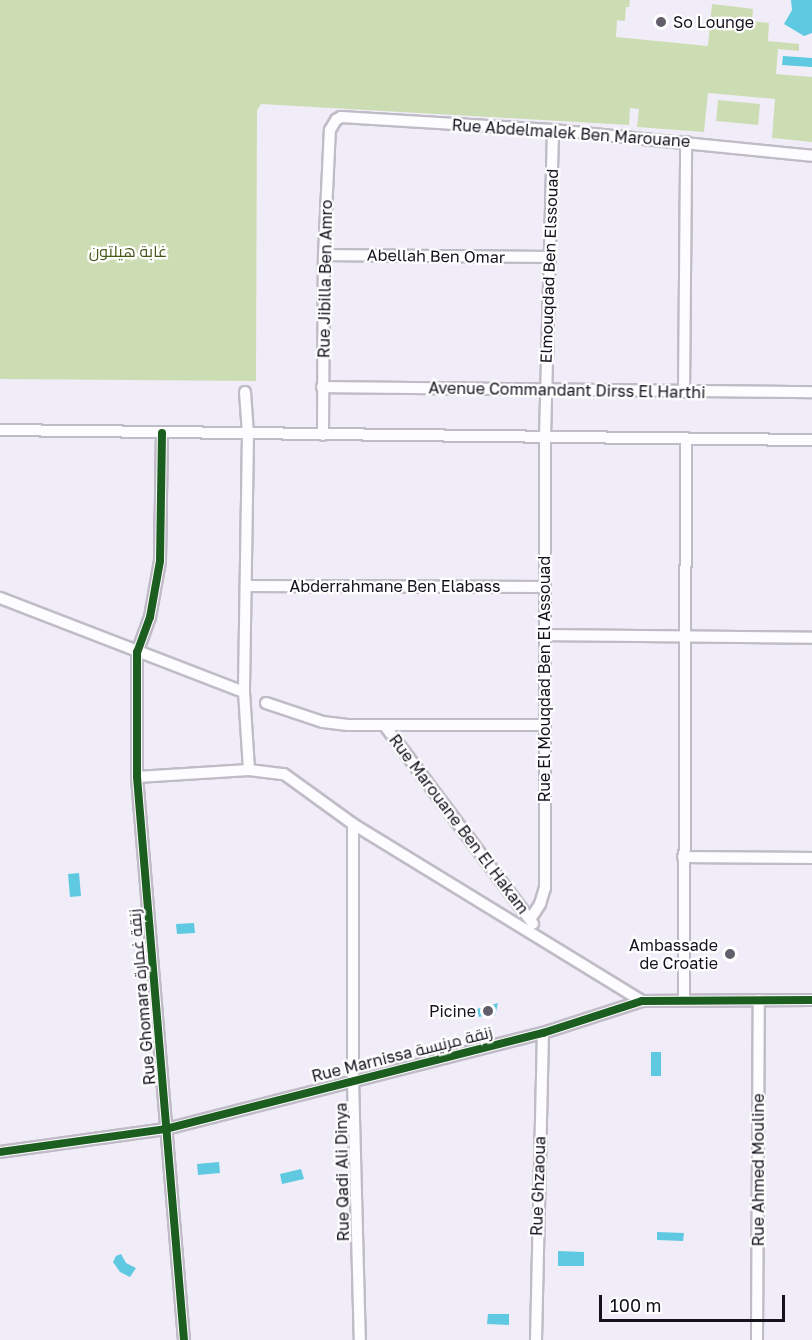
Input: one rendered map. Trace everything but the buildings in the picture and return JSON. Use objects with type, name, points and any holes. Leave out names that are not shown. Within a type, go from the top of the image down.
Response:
[{"type":"street","name":"Rue Abdelmalek Ben Marouane","points":[[332,124],[341,117],[553,130],[812,156]]},
{"type":"street","name":"Rue Jibilla Ben Amro","points":[[323,435],[324,255],[332,124]]},
{"type":"street","name":"Elmouqdad Ben Elssouad","points":[[545,437],[553,130]]},
{"type":"street","points":[[684,392],[686,142]]},
{"type":"street","name":"Abellah Ben Omar","points":[[324,255],[548,257]]},
{"type":"street","name":"Avenue Commandant Dirss El Harthi","points":[[322,387],[812,392]]},
{"type":"street","points":[[245,392],[248,434],[244,692],[249,770]]},
{"type":"street","points":[[0,430],[812,440]]},
{"type":"street","points":[[137,652],[150,617],[160,561],[162,433]]},
{"type":"street","name":"Rue El Mouqdad Ben El Assouad","points":[[531,918],[540,904],[544,888],[545,437]]},
{"type":"street","points":[[684,1000],[686,438]]},
{"type":"street","name":"Abderrahmane Ben Elabass","points":[[246,586],[545,587]]},
{"type":"street","points":[[0,598],[244,692]]},
{"type":"street","points":[[544,634],[684,638],[812,638]]},
{"type":"street","name":"Rue Ghomara زنقة غمارة","points":[[137,652],[137,777],[184,1340]]},
{"type":"street","name":"Rue Marouane Ben El Hakam","points":[[266,703],[323,722],[385,726],[531,918],[538,936]]},
{"type":"street","points":[[385,726],[543,725]]},
{"type":"street","points":[[137,777],[249,770],[284,774],[353,824],[642,1001]]},
{"type":"street","name":"Rue Qadi Ali Dinya","points":[[353,824],[353,1080],[360,1340]]},
{"type":"street","points":[[683,856],[812,858]]},
{"type":"street","name":"Rue Ahmed Mouline","points":[[757,1340],[759,1000]]},
{"type":"street","name":"Rue Marnissa زنقة مرنيسة","points":[[0,1152],[166,1129],[543,1033],[642,1001],[812,1000]]},
{"type":"street","name":"Rue Ghzaoua","points":[[536,1340],[543,1033]]},
{"type":"green space","name":"غابة هيلتون","points":[[0,0],[630,0],[629,7],[626,7],[625,21],[617,20],[616,37],[708,46],[712,4],[753,9],[752,21],[769,23],[768,41],[799,44],[799,51],[778,49],[776,74],[812,77],[812,142],[772,138],[775,99],[708,93],[704,132],[637,127],[639,109],[630,108],[629,125],[261,104],[257,110],[256,381],[0,379]]},
{"type":"green space","points":[[718,100],[760,104],[758,125],[716,121]]},
{"type":"water","points":[[791,0],[812,0],[812,33],[804,36],[784,24],[792,10]]},
{"type":"water","points":[[783,56],[812,58],[812,67],[782,65]]},
{"type":"water","points":[[79,873],[81,896],[70,897],[68,874]]},
{"type":"water","points":[[194,923],[195,933],[177,934],[176,924]]},
{"type":"water","name":"Picine","points":[[498,1003],[495,1016],[491,1014],[479,1017],[477,1009]]},
{"type":"water","points":[[651,1052],[661,1052],[661,1076],[651,1076]]},
{"type":"water","points":[[219,1162],[220,1173],[198,1175],[197,1164]]},
{"type":"water","points":[[301,1169],[304,1179],[282,1184],[280,1174]]},
{"type":"water","points":[[657,1232],[684,1233],[683,1241],[657,1240]]},
{"type":"water","points":[[558,1251],[584,1252],[584,1266],[558,1266]]},
{"type":"water","points":[[121,1254],[126,1263],[136,1268],[130,1277],[120,1272],[113,1262],[116,1256]]},
{"type":"water","points":[[488,1314],[509,1314],[509,1325],[487,1324]]},
{"type":"cycle path","points":[[162,433],[160,561],[150,617],[137,652],[137,777],[184,1340]]},
{"type":"cycle path","points":[[0,1152],[166,1129],[543,1033],[642,1001],[812,1000]]},
{"type":"place","name":"So Lounge","points":[[661,22]]},
{"type":"place","name":"Ambassade de Croatie","points":[[730,954]]},
{"type":"place","name":"Picine","points":[[488,1011]]}]
